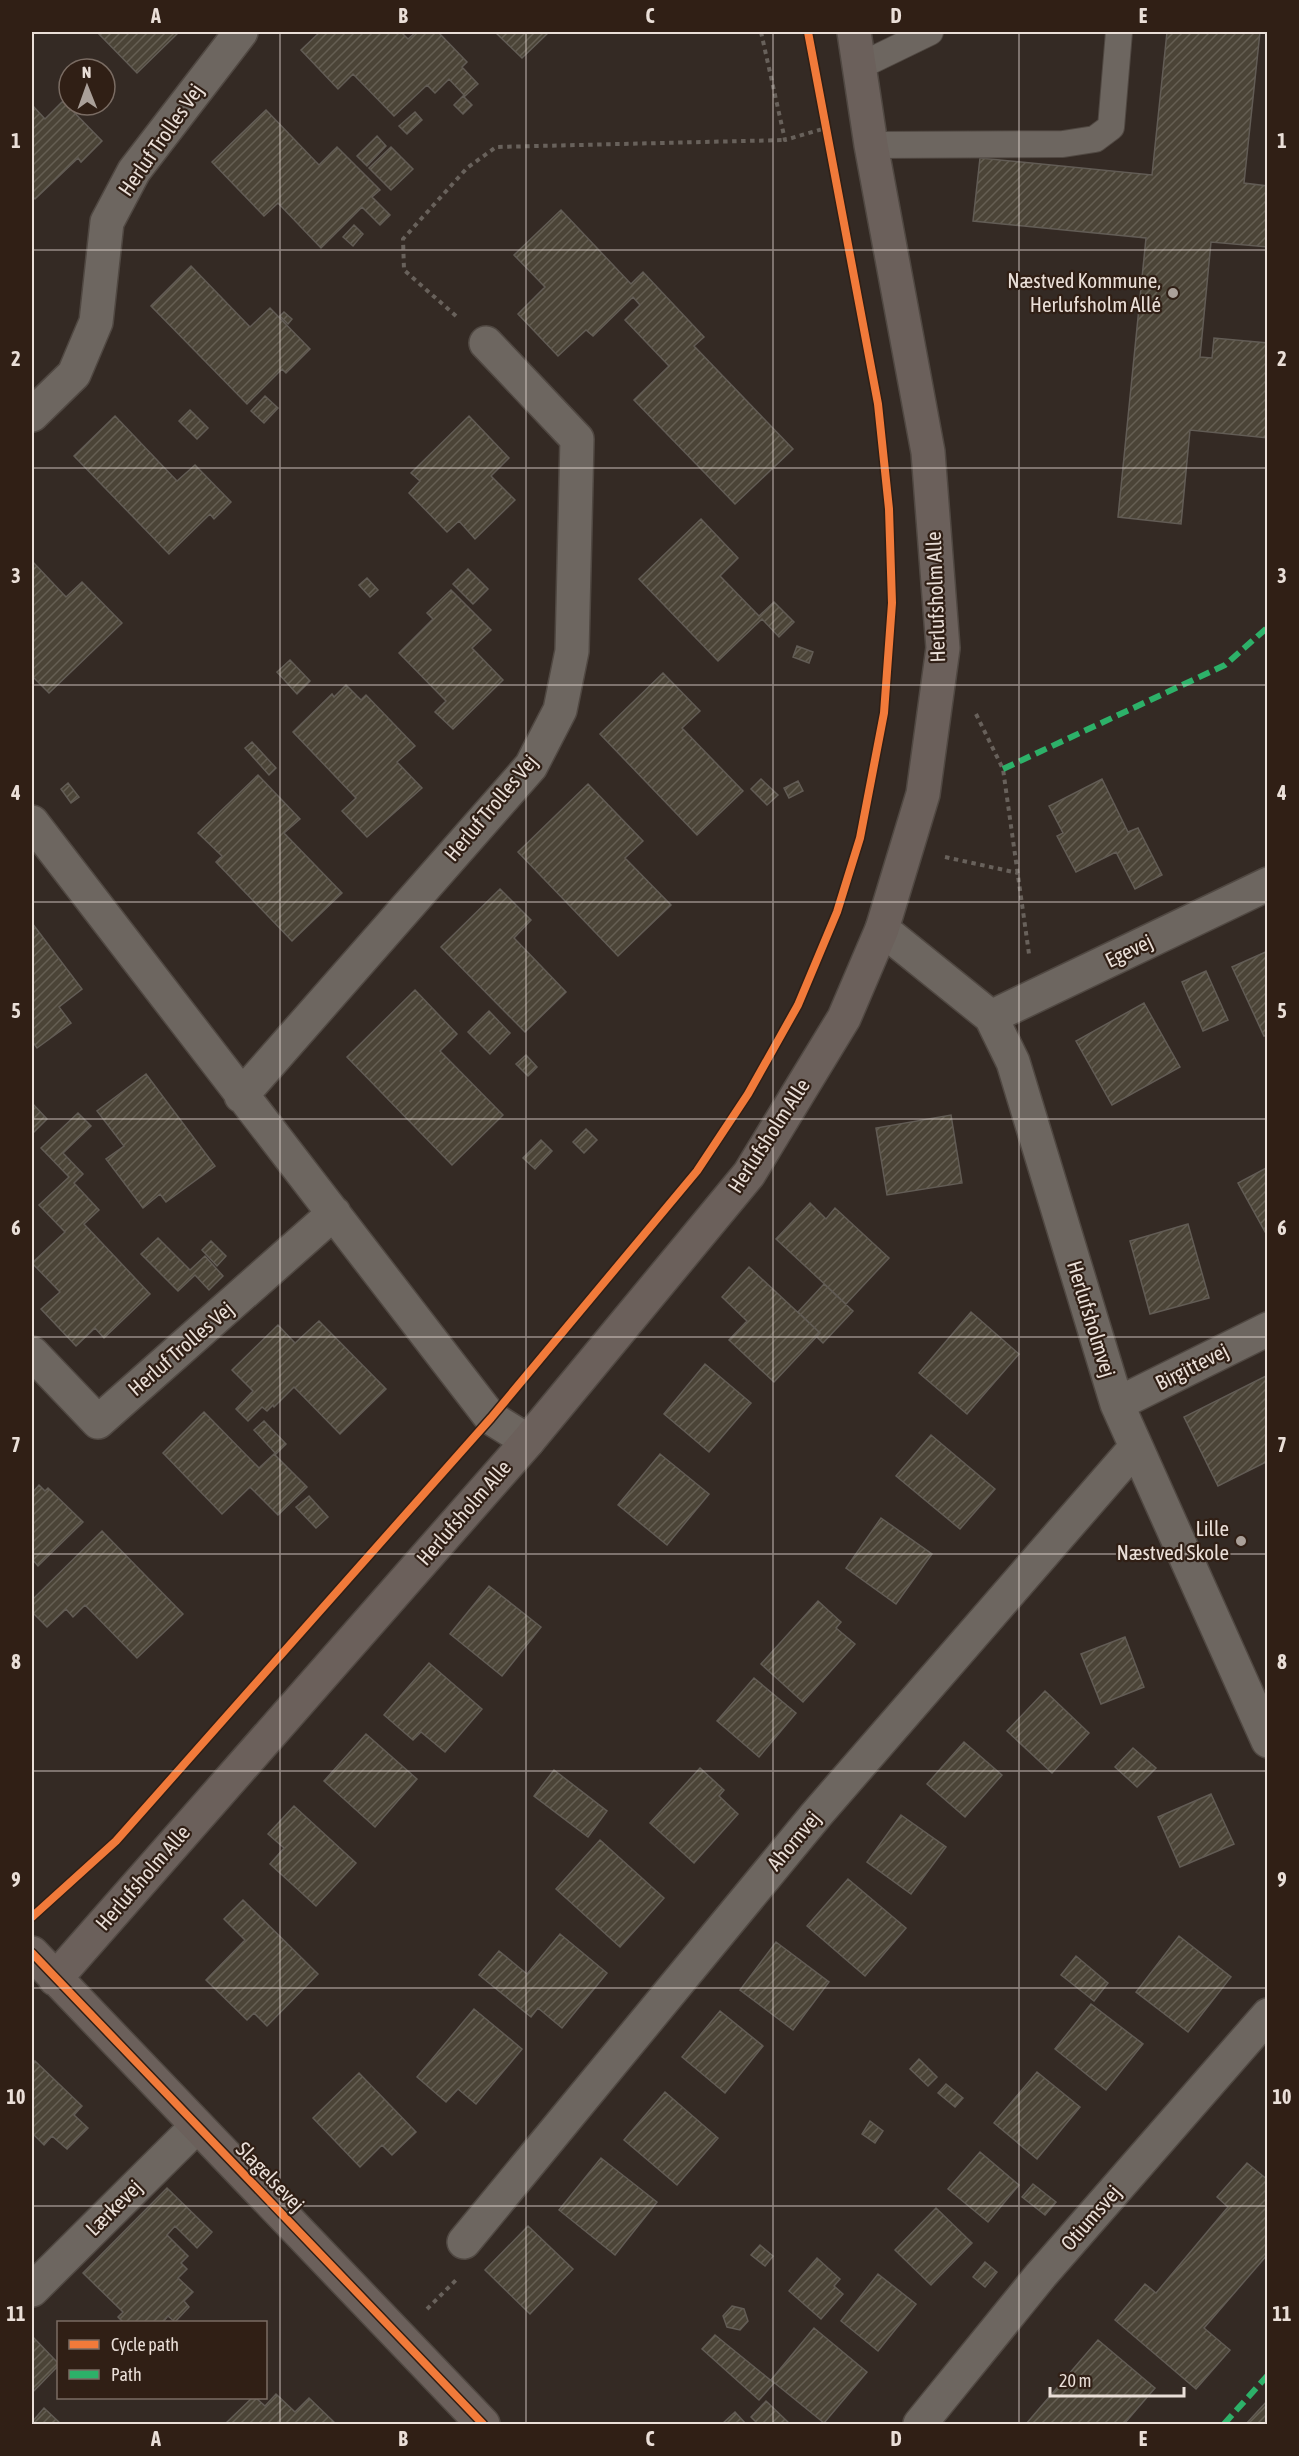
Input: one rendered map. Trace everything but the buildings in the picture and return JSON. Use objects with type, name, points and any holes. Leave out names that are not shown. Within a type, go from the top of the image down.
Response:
[{"type":"street","name":"Herluf Trolles Vej","points":[[32,415],[74,374],[92,332],[96,322],[107,222],[134,171],[241,32]]},
{"type":"street","name":"Herlufsholm Alle","points":[[55,1979],[528,1441],[749,1174],[844,1018],[882,929],[923,794],[943,648],[928,452],[872,145],[854,32]]},
{"type":"street","name":"Herluf Trolles Vej","points":[[241,1096],[531,766],[560,710],[572,651],[577,439],[486,343]]},
{"type":"street","points":[[32,822],[491,1418],[528,1441]]},
{"type":"street","name":"Egevej","points":[[991,1017],[1268,884]]},
{"type":"street","name":"Herlufsholmvej","points":[[882,929],[991,1017],[1013,1062],[1117,1404],[1268,1741]]},
{"type":"street","name":"Herluf Trolles Vej","points":[[32,1353],[98,1422],[334,1213]]},
{"type":"street","name":"Birgittevej","points":[[1117,1404],[1268,1329]]},
{"type":"street","name":"Ahornvej","points":[[464,2242],[816,1815],[1135,1448]]},
{"type":"street","name":"Slagelsevej","points":[[32,1953],[196,2127],[483,2424]]},
{"type":"street","name":"Otiumsvej","points":[[920,2424],[1041,2275],[1268,2015]]},
{"type":"street","name":"Lærkevej","points":[[32,2290],[196,2127]]},
{"type":"lane","points":[[860,66],[930,32]]},
{"type":"lane","points":[[872,145],[1063,144],[1095,140],[1111,127],[1119,32]]},
{"type":"path","points":[[761,32],[785,140]]},
{"type":"path","points":[[824,117],[828,139]]},
{"type":"path","points":[[486,343],[404,270],[403,239],[467,168],[496,147],[785,140],[826,128]]},
{"type":"path","points":[[973,708],[1003,769],[1035,996]]},
{"type":"path","points":[[400,2338],[477,2259],[464,2242]]},
{"type":"marked path","points":[[1003,769],[1225,665],[1268,627]]},
{"type":"marked path","points":[[1224,2424],[1268,2375]]},
{"type":"cycle path","points":[[32,1917],[116,1841],[491,1418],[697,1171],[748,1094],[798,1005],[837,912],[860,838],[884,713],[892,603],[889,509],[878,404],[808,32]]},
{"type":"cycle path","points":[[32,1953],[483,2424]]},
{"type":"place","name":"Næstved Kommune, Herlufsholm Allé","points":[[1173,293]]},
{"type":"place","name":"Lille Næstved Skole","points":[[1241,1541]]}]
